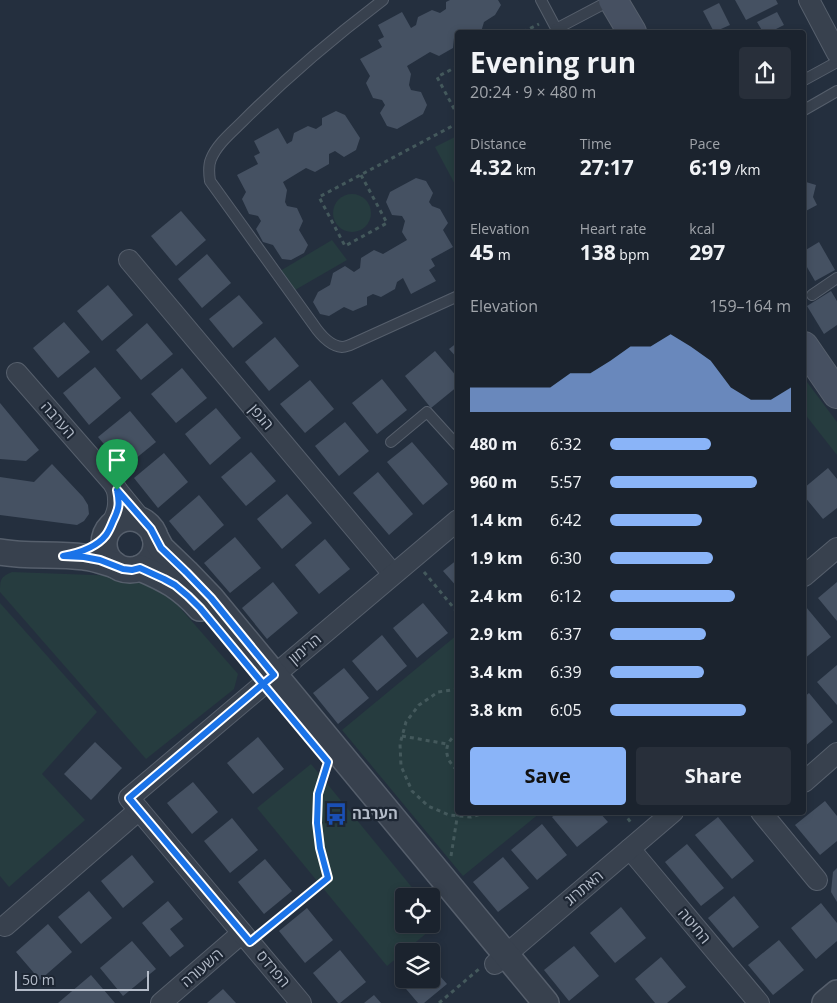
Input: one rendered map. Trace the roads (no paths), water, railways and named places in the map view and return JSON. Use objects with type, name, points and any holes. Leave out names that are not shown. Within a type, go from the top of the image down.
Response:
[{"type":"main road","points":[[612,0],[631,30]]},
{"type":"main road","points":[[806,349],[837,394]]},
{"type":"street","points":[[809,0],[837,53]]},
{"type":"street","name":"הגפן","points":[[129,260],[393,574]]},
{"type":"street","name":"הערבה","points":[[16,373],[113,483],[150,530],[161,548],[211,598],[328,762],[498,959],[546,1003]]},
{"type":"street","points":[[115,565],[108,559],[104,544],[119,510],[117,490]]},
{"type":"street","points":[[0,552],[13,554],[84,557],[132,570],[148,563],[153,556],[156,546],[150,530],[136,519],[128,519],[119,521],[88,549],[63,556]]},
{"type":"street","name":"הרימון","points":[[4,926],[269,680],[455,522]]},
{"type":"street","points":[[806,574],[837,548]]},
{"type":"street","points":[[0,563],[10,558],[30,555]]},
{"type":"street","name":"הערבה","points":[[140,568],[175,585],[188,596],[269,680],[440,874],[528,1003]]},
{"type":"street","points":[[806,780],[837,753]]},
{"type":"street","name":"הפרדס","points":[[134,804],[301,1003]]},
{"type":"street","name":"האתרוג","points":[[498,959],[670,815]]},
{"type":"street","points":[[766,815],[817,880]]},
{"type":"street","name":"החיטה","points":[[630,850],[759,1003]]},
{"type":"street","name":"השעורה","points":[[162,1003],[246,938]]},
{"type":"street","points":[[825,1003],[837,993]]},
{"type":"lane","points":[[383,0],[265,100],[226,138],[211,159],[210,181],[312,324],[320,334],[340,347],[350,345],[455,297]]},
{"type":"lane","points":[[541,0],[556,30]]},
{"type":"lane","points":[[559,30],[612,0]]},
{"type":"lane","points":[[806,79],[837,62]]},
{"type":"lane","points":[[806,109],[837,91]]},
{"type":"lane","points":[[812,295],[837,278]]},
{"type":"lane","points":[[391,442],[426,412],[455,443]]},
{"type":"place","name":"הערבה","points":[[336,814]]}]
